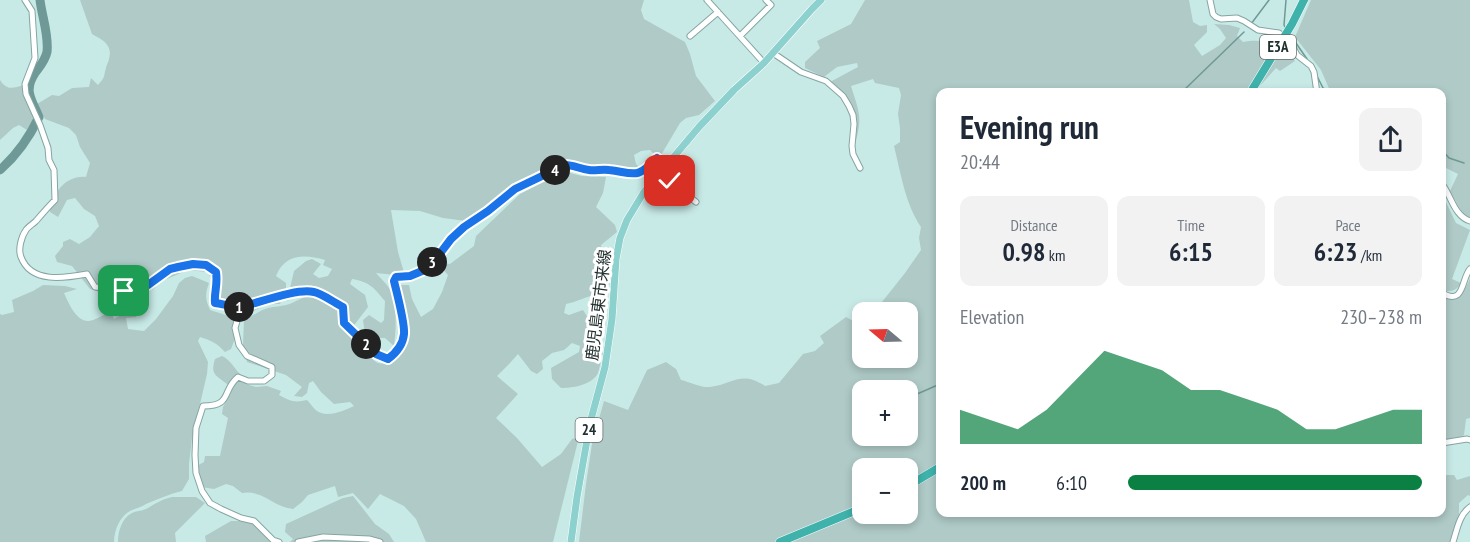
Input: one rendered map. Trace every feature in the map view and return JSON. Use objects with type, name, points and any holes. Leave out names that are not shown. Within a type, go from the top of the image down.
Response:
[{"type":"highway","name":"E3A","points":[[1253,88],[1304,0]]},
{"type":"highway","points":[[918,480],[936,468]]},
{"type":"highway","points":[[780,542],[852,511]]},
{"type":"main road","name":"鹿児島東市来線","points":[[571,542],[590,423],[605,366],[612,319],[616,260],[620,238],[627,220],[660,173],[714,110],[764,63],[821,0]]},
{"type":"street","points":[[25,0],[32,11],[35,58],[25,84],[26,94],[48,148],[48,160],[54,170],[55,200],[25,231],[20,253],[25,265],[41,276],[61,278],[87,274],[95,287],[124,291],[148,285],[175,268],[193,264],[206,265],[216,272],[218,282],[215,303],[241,307],[262,300],[313,291],[343,307],[344,323],[376,354],[388,359],[395,354],[404,334],[394,281],[396,277],[410,276],[422,271],[435,260],[457,233],[515,189],[565,165],[588,170],[605,169],[639,173],[647,169],[657,158],[662,162],[660,173],[696,202]]},
{"type":"street","points":[[707,0],[764,63]]},
{"type":"street","points":[[740,36],[771,5],[766,0]]},
{"type":"street","points":[[1209,0],[1216,17],[1237,18],[1258,30],[1279,33],[1290,41],[1297,55],[1311,66],[1316,88]]},
{"type":"street","points":[[690,36],[718,12]]},
{"type":"street","points":[[773,53],[801,72],[826,81],[843,96],[853,116],[853,154],[860,168]]},
{"type":"street","points":[[1446,191],[1459,213],[1470,221]]},
{"type":"street","points":[[1446,295],[1458,294],[1462,291],[1465,276],[1470,269]]},
{"type":"street","points":[[241,307],[235,328],[239,345],[247,356],[272,367],[272,375],[264,381],[248,381],[238,377],[232,382],[227,397],[220,403],[216,406],[203,406],[196,428],[196,474],[202,491],[210,503],[241,518],[254,521],[273,540],[279,542]]},
{"type":"street","points":[[1446,442],[1470,440]]},
{"type":"street","points":[[1452,542],[1461,518],[1466,509],[1470,507]]},
{"type":"street","points":[[298,542],[323,537],[369,538],[380,542]]},
{"type":"shaded area","points":[[80,0],[644,0],[641,10],[644,19],[685,42],[696,76],[715,101],[699,115],[686,118],[680,123],[661,155],[656,156],[650,150],[634,155],[636,164],[641,169],[594,167],[565,162],[520,182],[466,221],[443,218],[420,211],[391,210],[398,252],[405,276],[376,273],[392,294],[396,325],[394,346],[385,338],[377,338],[373,347],[366,343],[363,320],[369,315],[381,323],[384,320],[385,301],[367,284],[352,279],[350,284],[365,295],[368,307],[352,328],[344,320],[346,309],[343,303],[311,293],[301,294],[287,301],[294,271],[312,259],[321,264],[313,274],[319,278],[328,276],[332,269],[323,265],[325,260],[303,257],[284,263],[276,276],[286,283],[280,304],[265,305],[251,312],[240,314],[218,308],[210,300],[213,286],[207,272],[188,270],[162,281],[152,290],[130,291],[116,295],[90,289],[72,266],[57,262],[55,256],[63,246],[63,242],[70,239],[79,244],[90,237],[99,226],[95,216],[84,209],[75,198],[67,200],[58,217],[50,212],[54,198],[61,187],[72,179],[86,177],[90,163],[76,135],[69,128],[45,119],[37,104],[52,95],[59,96],[72,88],[89,87],[91,78],[98,85],[104,77],[110,50],[103,41],[92,34]]},
{"type":"shaded area","points":[[865,0],[1189,0],[1193,22],[1200,26],[1207,25],[1207,32],[1194,45],[1202,56],[1220,45],[1226,38],[1214,24],[1240,28],[1237,36],[1243,42],[1265,41],[1282,46],[1295,61],[1280,71],[1276,68],[1258,88],[936,88],[936,517],[1446,517],[1446,475],[1454,475],[1457,480],[1470,476],[1470,496],[1468,495],[1459,503],[1459,515],[1450,542],[579,542],[592,444],[604,401],[628,410],[647,370],[666,362],[676,369],[681,380],[707,387],[743,378],[757,381],[765,386],[779,383],[803,354],[815,351],[824,343],[820,336],[846,317],[852,320],[852,368],[918,368],[918,302],[882,302],[921,250],[919,238],[921,227],[907,198],[894,146],[900,142],[898,114],[901,95],[899,88],[875,83],[873,79],[851,86],[859,115],[855,144],[857,125],[854,115],[830,82],[858,67],[857,63],[837,67],[824,77],[805,68],[805,62],[820,48],[817,41],[851,24]]},
{"type":"shaded area","points":[[1311,0],[1470,0],[1470,220],[1464,216],[1450,191],[1458,174],[1446,168],[1446,88],[1329,88],[1321,70],[1295,37]]},
{"type":"shaded area","points":[[0,80],[8,87],[24,85],[37,117],[36,126],[27,130],[19,125],[0,140]]},
{"type":"shaded area","points":[[570,173],[606,177],[603,193],[596,207],[615,225],[617,232],[601,245],[606,276],[610,284],[601,288],[597,295],[566,304],[564,313],[569,315],[583,310],[592,324],[591,340],[587,346],[603,353],[598,373],[587,383],[571,387],[561,388],[552,379],[551,368],[579,352],[580,346],[572,343],[564,350],[552,353],[542,361],[543,369],[537,374],[531,371],[518,354],[497,376],[518,394],[496,418],[542,467],[561,454],[572,439],[579,437],[553,542],[426,542],[416,519],[404,506],[380,494],[368,509],[353,493],[338,497],[335,486],[308,495],[293,509],[281,506],[257,494],[242,493],[226,484],[214,489],[201,487],[195,467],[204,462],[205,456],[220,456],[228,418],[222,414],[227,399],[227,384],[214,372],[215,359],[222,356],[228,360],[246,384],[256,387],[267,386],[281,391],[279,395],[292,401],[307,400],[321,413],[336,413],[354,406],[350,402],[334,404],[313,381],[309,383],[307,393],[302,397],[294,396],[302,387],[286,375],[247,362],[243,346],[244,319],[265,309],[289,304],[308,296],[317,296],[339,307],[343,325],[370,357],[378,363],[387,363],[400,351],[405,340],[406,316],[399,285],[409,285],[412,299],[421,317],[433,309],[442,292],[448,275],[440,266],[444,263],[450,264],[474,246],[476,236],[520,194],[551,178]]},
{"type":"shaded area","points":[[1446,202],[1456,223],[1470,230],[1452,279],[1461,283],[1451,291],[1446,291]]},
{"type":"shaded area","points":[[192,276],[209,283],[206,296],[210,310],[235,318],[237,333],[231,349],[225,352],[207,339],[200,337],[198,341],[208,362],[207,374],[192,438],[189,479],[182,491],[160,498],[124,515],[118,523],[114,542],[0,542],[0,314],[14,312],[12,300],[43,285],[65,286],[77,289],[64,293],[75,313],[88,321],[111,312],[114,319],[123,314],[124,308],[101,300],[124,301],[136,298],[139,310],[136,317],[126,318],[128,329],[144,331],[173,296],[179,283]]},
{"type":"shaded area","points":[[1470,278],[1470,418],[1466,419],[1464,435],[1457,440],[1446,441],[1446,298],[1460,294]]},
{"type":"shaded area","points":[[353,496],[375,524],[389,534],[394,542],[290,542],[293,539],[285,532],[286,524],[343,498]]},
{"type":"shaded area","points":[[172,497],[196,497],[205,503],[175,533],[176,542],[118,542],[121,525],[129,515]]},
{"type":"shaded area","points":[[231,521],[254,521],[269,537],[280,542],[206,542],[205,536]]},
{"type":"waterway","points":[[0,170],[22,146],[39,117],[29,90],[31,79],[44,61],[47,52],[40,0]]},
{"type":"waterway","points":[[1251,24],[1269,0]]},
{"type":"waterway","points":[[1285,27],[1286,0]]},
{"type":"waterway","points":[[1186,88],[1244,32]]},
{"type":"waterway","points":[[1289,33],[1307,59]]},
{"type":"waterway","points":[[1317,76],[1323,88]]},
{"type":"waterway","points":[[1446,155],[1449,158],[1464,163]]},
{"type":"waterway","points":[[918,394],[936,386]]},
{"type":"route","points":[[124,291],[148,285],[170,269],[193,264],[206,265],[216,272],[218,282],[215,303],[241,307],[262,300],[313,291],[343,307],[344,323],[376,354],[388,359],[395,354],[404,334],[394,281],[396,277],[410,276],[422,271],[435,260],[451,239],[464,227],[515,189],[565,165],[588,170],[605,169],[639,173],[647,169],[657,158],[662,162],[660,173],[670,181]]}]
